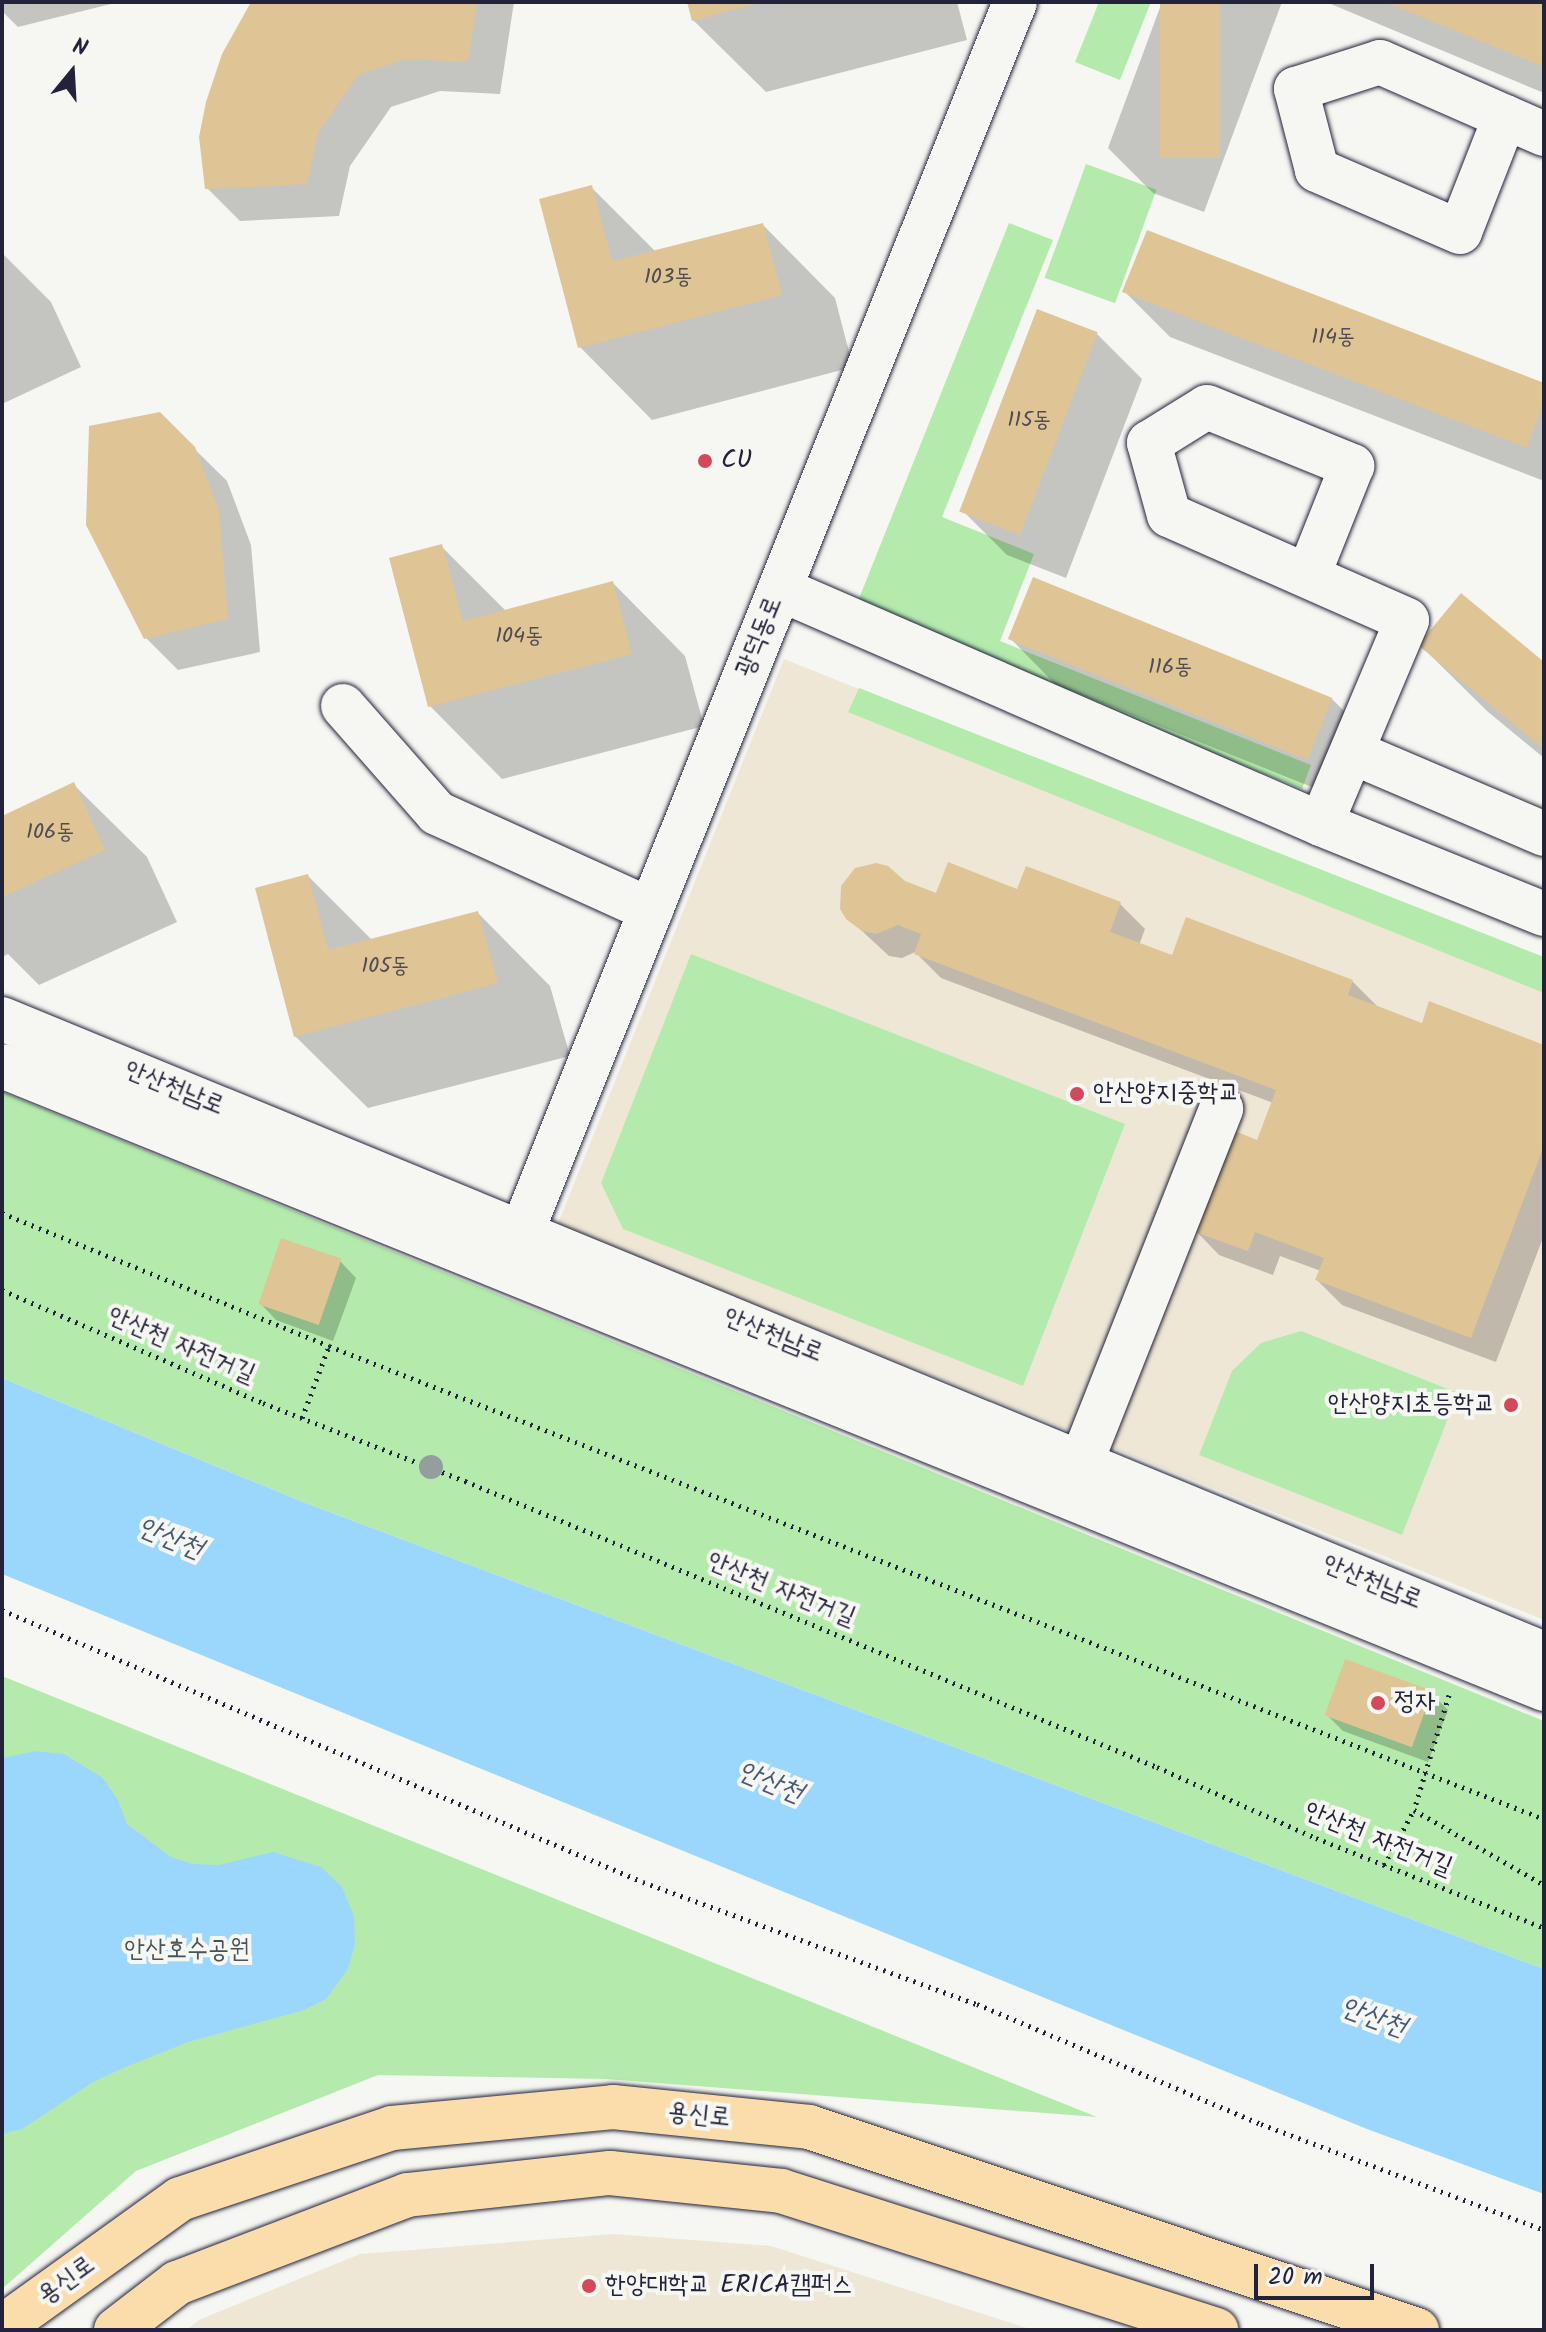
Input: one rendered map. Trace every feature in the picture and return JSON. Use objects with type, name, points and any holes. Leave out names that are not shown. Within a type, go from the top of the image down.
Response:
[{"type":"main road","name":"용신로","points":[[2,2327],[180,2199],[392,2128],[613,2107],[809,2127],[1417,2330]]},
{"type":"main road","points":[[116,2330],[177,2283],[407,2195],[610,2173],[781,2191],[1216,2330]]},
{"type":"street","name":"광덕동로","points":[[506,1273],[1015,2]]},
{"type":"street","points":[[1505,117],[1460,232],[1317,170],[1296,89],[1380,62],[1544,134]]},
{"type":"street","points":[[1308,576],[1352,466],[1207,407],[1149,443],[1169,515],[1407,620],[1321,824]]},
{"type":"street","points":[[780,589],[1321,824],[1544,914]]},
{"type":"street","points":[[343,706],[437,813],[651,910]]},
{"type":"street","points":[[1352,752],[1544,834]]},
{"type":"street","name":"안산천남로","points":[[2,1019],[1544,1654]]},
{"type":"street","name":"안산천남로","points":[[2,1066],[506,1273],[1544,1689]]},
{"type":"street","points":[[1081,1463],[1221,1109]]},
{"type":"path","points":[[2,1213],[329,1346],[1544,1819]]},
{"type":"path","name":"안산천 자전거길","points":[[2,1290],[302,1418],[465,1481],[1157,1767],[1384,1865],[1544,1928]]},
{"type":"path","points":[[302,1418],[329,1346]]},
{"type":"path","points":[[2,1610],[643,1882],[977,2004],[1261,2124],[1544,2230]]},
{"type":"path","points":[[1384,1865],[1414,1810],[1423,1773],[1462,1657]]},
{"type":"path","points":[[1414,1810],[1544,1885]]},
{"type":"shaded area","name":"안산양지중학교","points":[[784,659],[1544,963],[1544,1620],[557,1226]]},
{"type":"shaded area","name":"한양대학교 ERICA캠퍼스","points":[[614,2234],[771,2246],[1033,2330],[186,2330],[201,2319],[360,2254]]},
{"type":"green space","points":[[1099,2],[1151,2],[1120,80],[1075,62]]},
{"type":"green space","points":[[1086,164],[1156,190],[1115,303],[1045,278]]},
{"type":"green space","points":[[1009,223],[1053,240],[942,517],[1034,554],[1000,641],[1311,765],[1302,789],[854,611]]},
{"type":"green space","points":[[859,688],[1544,957],[1544,993],[848,712]]},
{"type":"green space","points":[[691,954],[1125,1124],[1023,1386],[623,1229],[601,1183]]},
{"type":"green space","points":[[2,1092],[1544,1721],[1544,1969],[303,1502],[2,1378]]},
{"type":"green space","points":[[1301,1331],[1458,1393],[1402,1535],[1199,1455],[1232,1371],[1261,1343]]},
{"type":"green space","name":"안산호수공원","points":[[2,1676],[1097,2117],[606,2079],[378,2075],[136,2171],[2,2289]]},
{"type":"water","name":"안산천","points":[[2,1378],[303,1502],[1544,1969],[1544,2194],[1367,2129],[2,1574]]},
{"type":"water","points":[[36,1751],[64,1754],[103,1778],[118,1800],[127,1824],[171,1857],[192,1864],[219,1865],[273,1852],[321,1867],[342,1887],[354,1916],[355,1944],[348,1969],[326,1999],[304,2010],[188,2042],[123,2068],[93,2082],[22,2129],[2,2134],[2,1758]]},
{"type":"building","points":[[251,2],[477,2],[468,62],[406,59],[358,75],[318,133],[307,184],[205,189],[199,137],[206,102],[222,54]]},
{"type":"building","points":[[687,2],[759,2],[760,3],[692,21]]},
{"type":"building","points":[[1160,2],[1220,2],[1220,158],[1160,158]]},
{"type":"building","points":[[1385,2],[1540,2],[1544,4],[1544,67]]},
{"type":"building","points":[[592,185],[612,261],[763,223],[782,295],[578,348],[539,199]]},
{"type":"building","points":[[1147,230],[1544,383],[1544,402],[1527,448],[1122,292]]},
{"type":"building","points":[[1037,309],[1098,332],[1020,535],[959,512]]},
{"type":"building","points":[[160,412],[195,447],[219,511],[228,619],[144,639],[86,525],[89,426]]},
{"type":"building","points":[[442,544],[463,621],[613,581],[632,654],[428,707],[389,558]]},
{"type":"building","points":[[1033,577],[1332,698],[1307,760],[1008,639]]},
{"type":"building","points":[[1461,593],[1544,662],[1544,749],[1418,645]]},
{"type":"building","points":[[74,782],[105,850],[2,897],[2,816]]},
{"type":"building","name":"안산양지중학교","points":[[948,862],[1017,889],[1026,866],[1121,902],[1110,932],[1172,955],[1186,917],[1353,980],[1348,995],[1422,1023],[1429,1001],[1544,1045],[1544,1146],[1471,1338],[1315,1280],[1324,1258],[1255,1232],[1248,1251],[1192,1231],[1230,1129],[1257,1140],[1276,1090],[914,954],[921,934],[898,925],[876,934],[862,931],[846,919],[840,909],[841,886],[855,868],[876,863],[888,866],[905,881],[936,893]]},
{"type":"building","points":[[308,874],[328,950],[478,911],[498,983],[294,1037],[255,888]]},
{"type":"building","points":[[281,1238],[342,1259],[319,1325],[258,1304]]},
{"type":"building","name":"정자","points":[[1345,1659],[1432,1691],[1412,1747],[1324,1715]]},
{"type":"place","name":"CU","points":[[705,461]]},
{"type":"place","name":"안산양지중학교","points":[[1077,1094]]},
{"type":"place","name":"안산양지초등학교","points":[[1511,1405]]},
{"type":"place","name":"정자","points":[[1378,1703]]},
{"type":"place","name":"한양대학교 ERICA캠퍼스","points":[[589,2286]]}]
